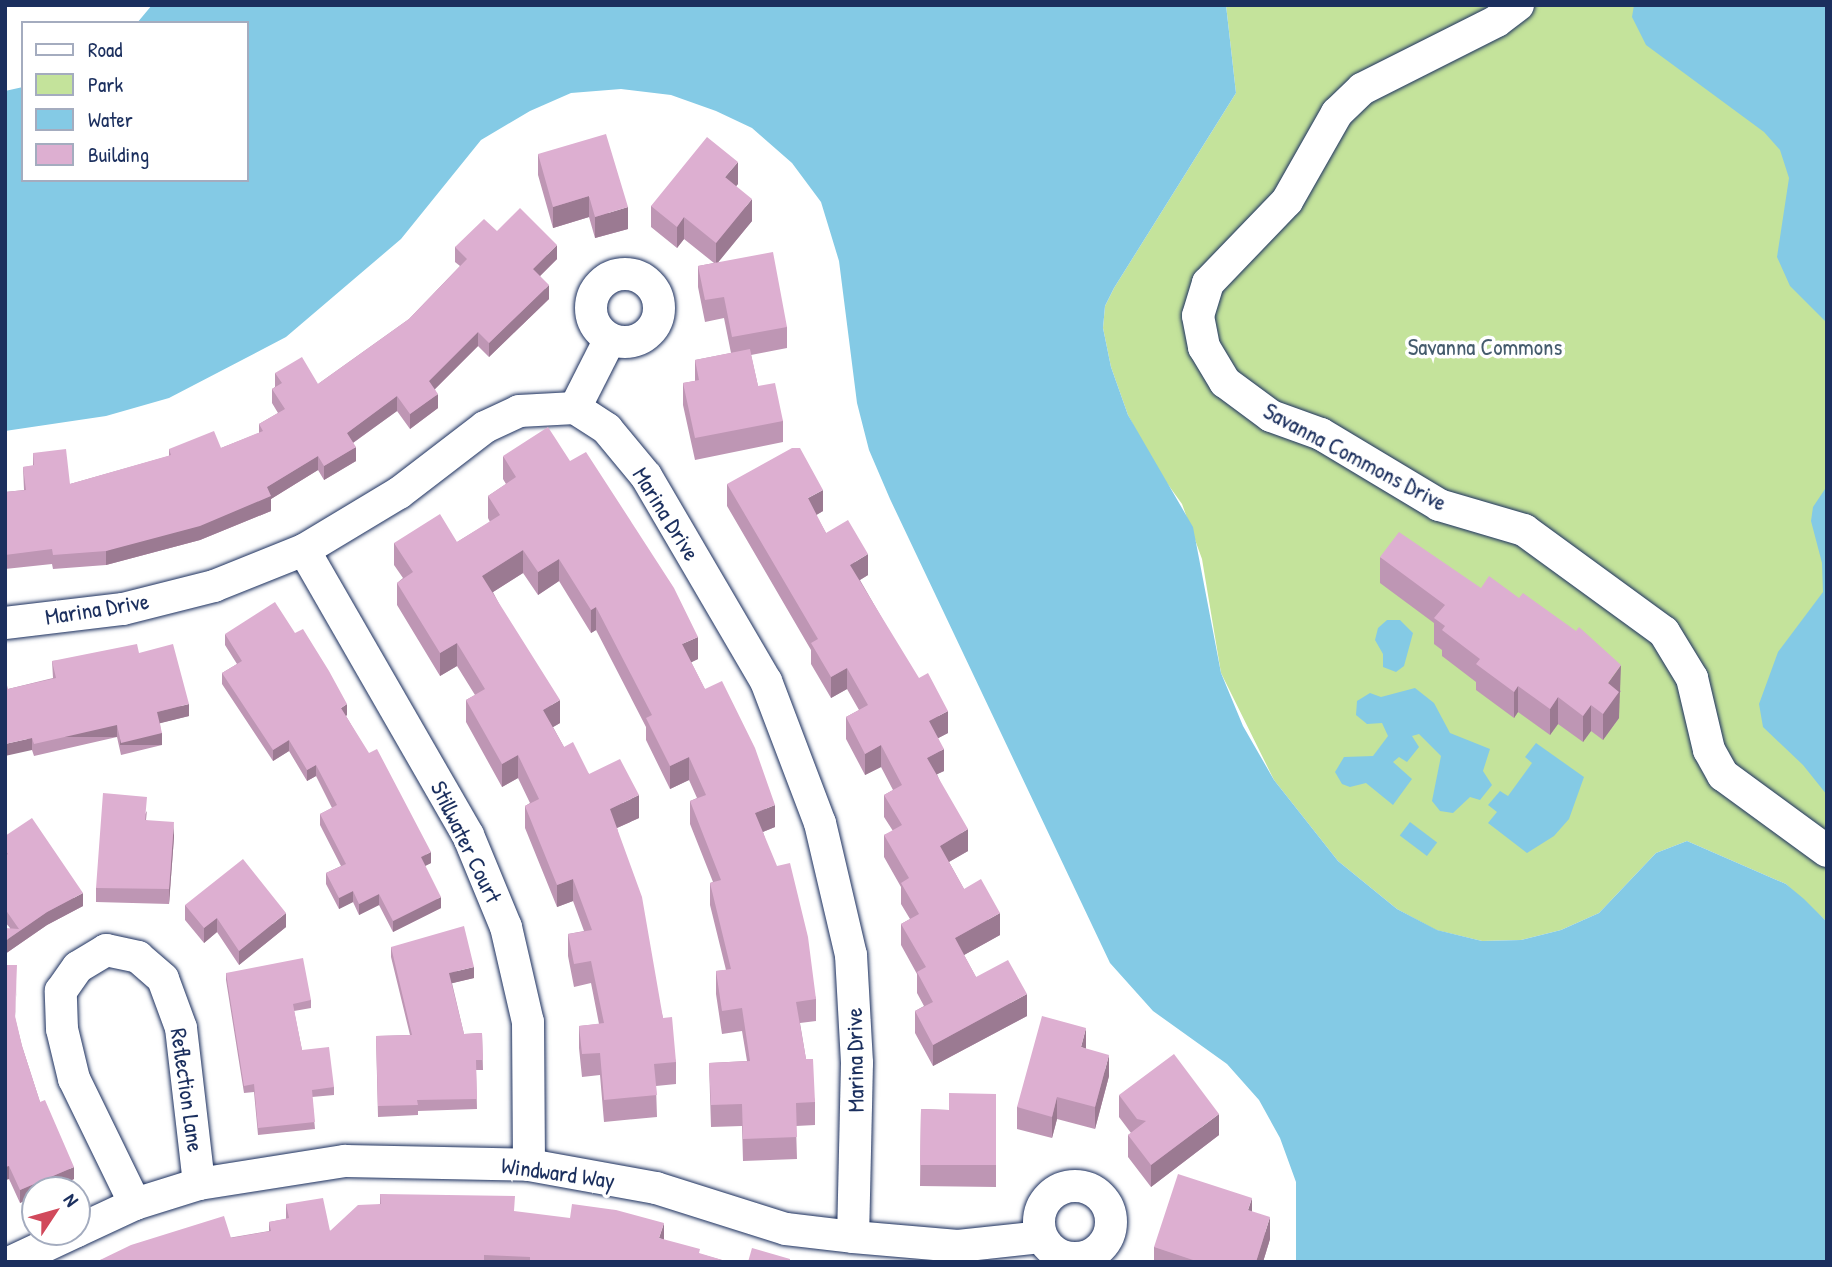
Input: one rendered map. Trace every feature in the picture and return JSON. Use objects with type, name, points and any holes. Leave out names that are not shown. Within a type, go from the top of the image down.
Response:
[{"type":"street","name":"Savanna Commons Drive","points":[[1518,5],[1497,21],[1362,89],[1337,113],[1287,201],[1208,283],[1198,316],[1204,347],[1225,382],[1271,416],[1321,434],[1439,505],[1524,530],[1664,632],[1692,678],[1709,750],[1724,775],[1827,851]]},
{"type":"street","points":[[575,408],[610,339]]},
{"type":"street","name":"Marina Drive","points":[[5,623],[123,608],[214,586],[304,550],[399,493],[485,427],[519,411],[575,408],[607,429],[646,476],[766,681],[820,823],[851,955],[857,1063],[853,1237]]},
{"type":"street","name":"Stillwater Court","points":[[304,550],[468,835],[506,927],[528,1022],[529,1165]]},
{"type":"street","name":"Reflection Lane","points":[[135,1204],[75,1079],[62,1029],[61,991],[78,967],[106,950],[138,957],[163,979],[181,1028],[199,1184]]},
{"type":"street","name":"Windward Way","points":[[91,1225],[135,1204],[199,1184],[345,1161],[529,1165],[656,1188],[786,1229],[853,1237],[958,1246],[1041,1237]]},
{"type":"street","name":"Windward Way","points":[[11,1262],[46,1246]]},
{"type":"green space","name":"Savanna Commons","points":[[1226,5],[1827,5],[1827,922],[1786,884],[1687,841],[1656,853],[1599,913],[1561,930],[1521,940],[1482,941],[1436,930],[1397,909],[1338,861],[1274,780],[1221,673],[1202,559],[1182,504],[1154,465],[1128,415],[1111,367],[1103,328],[1105,306],[1114,288],[1236,93]]},
{"type":"water","points":[[152,5],[1226,5],[1236,93],[1114,288],[1105,306],[1103,328],[1111,367],[1128,415],[1193,527],[1221,673],[1243,726],[1274,780],[1338,861],[1397,909],[1437,930],[1482,941],[1521,940],[1561,930],[1599,913],[1656,853],[1687,841],[1786,884],[1804,899],[1827,922],[1827,1262],[1296,1262],[1296,1182],[1280,1138],[1259,1100],[1227,1064],[1153,1011],[1110,963],[890,499],[869,450],[857,403],[839,261],[821,202],[792,163],[752,128],[716,111],[671,95],[621,89],[571,93],[530,111],[481,140],[401,239],[286,337],[169,398],[106,416],[5,431],[5,91],[21,87],[21,182],[248,182],[248,21],[139,21]]},
{"type":"water","points":[[1634,5],[1827,5],[1827,323],[1790,286],[1777,257],[1789,178],[1780,150],[1764,132],[1646,45],[1632,17]]},
{"type":"water","points":[[1827,486],[1827,795],[1803,765],[1763,727],[1759,704],[1778,652],[1823,592],[1822,563],[1811,521],[1813,507]]},
{"type":"water","points":[[1387,620],[1400,620],[1413,633],[1404,666],[1396,672],[1383,667],[1383,654],[1375,640],[1378,628]]},
{"type":"water","points":[[1415,688],[1434,703],[1450,733],[1490,749],[1483,771],[1492,785],[1480,800],[1470,797],[1453,813],[1440,811],[1432,801],[1441,756],[1419,734],[1412,736],[1419,747],[1407,762],[1399,757],[1393,762],[1412,779],[1393,805],[1366,783],[1350,787],[1342,784],[1335,772],[1344,757],[1373,756],[1388,736],[1382,723],[1367,724],[1356,715],[1357,701],[1370,693],[1381,697]]},
{"type":"water","points":[[1536,743],[1584,777],[1569,819],[1554,836],[1527,853],[1488,823],[1497,812],[1488,805],[1500,791],[1508,796],[1532,763],[1525,757]]},
{"type":"water","points":[[1410,822],[1437,842],[1427,856],[1400,836]]},
{"type":"building","points":[[606,134],[628,207],[595,217],[589,196],[553,207],[538,154]]},
{"type":"building","points":[[707,137],[738,162],[725,177],[752,199],[716,243],[684,217],[677,227],[651,206]]},
{"type":"building","points":[[520,208],[557,245],[533,269],[549,285],[489,343],[478,332],[429,381],[438,394],[410,414],[397,396],[347,433],[356,447],[324,466],[318,456],[267,487],[271,496],[200,526],[106,551],[53,555],[52,549],[5,555],[5,492],[26,490],[23,467],[34,465],[33,453],[66,449],[70,484],[171,455],[169,449],[214,431],[221,448],[263,431],[259,424],[285,409],[272,389],[282,383],[275,373],[302,357],[318,384],[409,319],[467,259],[455,247],[484,219],[497,231]]},
{"type":"building","points":[[773,252],[787,327],[732,337],[724,297],[705,300],[698,266]]},
{"type":"building","points":[[750,349],[758,386],[775,383],[783,421],[695,438],[683,383],[699,380],[695,360]]},
{"type":"building","points":[[548,427],[570,461],[586,452],[674,588],[698,637],[682,644],[705,689],[722,681],[755,748],[775,805],[755,813],[777,866],[790,863],[808,937],[816,999],[796,1002],[806,1059],[813,1059],[815,1102],[796,1103],[797,1137],[743,1139],[742,1104],[711,1105],[709,1063],[750,1061],[742,1008],[722,1011],[716,971],[731,969],[710,883],[721,880],[690,801],[706,795],[689,757],[670,766],[646,718],[652,715],[596,607],[591,610],[559,559],[538,572],[523,550],[482,576],[560,700],[543,710],[564,747],[573,742],[589,774],[620,759],[639,795],[610,809],[642,897],[663,1018],[672,1017],[676,1062],[654,1064],[657,1095],[604,1100],[600,1053],[582,1054],[579,1026],[604,1023],[591,961],[574,964],[568,934],[592,930],[573,879],[557,885],[525,806],[539,799],[518,755],[502,764],[466,700],[485,689],[457,643],[440,653],[397,583],[413,572],[394,543],[440,514],[457,542],[500,515],[488,496],[516,477],[503,456]]},
{"type":"building","points":[[792,448],[800,448],[823,490],[808,498],[826,533],[848,520],[868,554],[850,565],[919,678],[928,673],[948,711],[929,721],[944,749],[927,758],[968,829],[940,846],[964,889],[981,879],[1000,913],[955,938],[976,977],[1008,960],[1027,994],[933,1045],[915,1011],[933,1002],[917,972],[926,967],[901,924],[919,914],[901,883],[909,878],[884,835],[902,825],[884,795],[902,785],[881,745],[865,754],[846,717],[868,705],[847,668],[831,677],[811,643],[818,639],[727,484]]},
{"type":"building","points":[[1399,532],[1481,588],[1489,576],[1519,598],[1523,593],[1576,631],[1579,627],[1621,665],[1608,683],[1619,692],[1603,714],[1591,705],[1583,716],[1558,697],[1550,709],[1518,686],[1514,692],[1476,664],[1480,659],[1442,630],[1445,626],[1434,618],[1445,605],[1380,557]]},
{"type":"building","points":[[275,602],[295,633],[303,629],[347,704],[341,708],[369,753],[377,749],[431,852],[421,857],[441,897],[393,921],[379,894],[359,904],[353,891],[339,898],[326,873],[346,864],[320,814],[337,805],[316,765],[307,770],[289,740],[273,750],[222,673],[242,661],[225,634]]},
{"type":"building","points":[[137,644],[139,653],[173,644],[189,704],[157,712],[162,733],[121,743],[117,725],[34,744],[32,738],[5,744],[5,678],[8,689],[56,678],[52,661]]},
{"type":"building","points":[[103,793],[147,797],[145,820],[174,822],[169,889],[96,888]]},
{"type":"building","points":[[32,818],[83,893],[47,912],[5,941],[5,928],[19,929],[5,909],[5,856],[8,854],[5,850],[5,836]]},
{"type":"building","points":[[243,859],[286,913],[239,951],[217,918],[204,928],[185,905]]},
{"type":"building","points":[[464,926],[474,967],[449,973],[464,1034],[482,1033],[483,1060],[476,1060],[477,1099],[417,1100],[418,1105],[378,1106],[376,1036],[412,1035],[391,947]]},
{"type":"building","points":[[303,958],[311,1000],[293,1004],[302,1050],[329,1047],[334,1087],[312,1090],[315,1122],[258,1128],[254,1084],[244,1086],[226,973]]},
{"type":"building","points":[[5,965],[17,965],[15,1016],[22,1046],[40,1102],[45,1100],[74,1167],[53,1176],[21,1176],[20,1190],[9,1166],[5,1167]]},
{"type":"building","points":[[1042,1016],[1086,1028],[1081,1047],[1109,1055],[1095,1107],[1057,1097],[1052,1117],[1017,1107]]},
{"type":"building","points":[[1174,1054],[1219,1114],[1151,1165],[1128,1135],[1146,1121],[1137,1119],[1119,1095]]},
{"type":"building","points":[[949,1093],[996,1094],[996,1165],[920,1165],[921,1109],[949,1110]]},
{"type":"building","points":[[1178,1174],[1252,1198],[1248,1210],[1270,1217],[1256,1262],[1199,1262],[1154,1247]]},
{"type":"building","points":[[380,1194],[515,1196],[514,1211],[570,1218],[572,1204],[616,1210],[664,1223],[659,1238],[700,1249],[699,1253],[729,1262],[530,1262],[530,1257],[484,1255],[484,1262],[100,1260],[131,1245],[224,1216],[231,1238],[271,1231],[269,1222],[289,1218],[286,1204],[323,1198],[330,1231],[358,1205],[381,1204]]},
{"type":"building","points":[[752,1248],[790,1259],[790,1262],[748,1262]]}]
